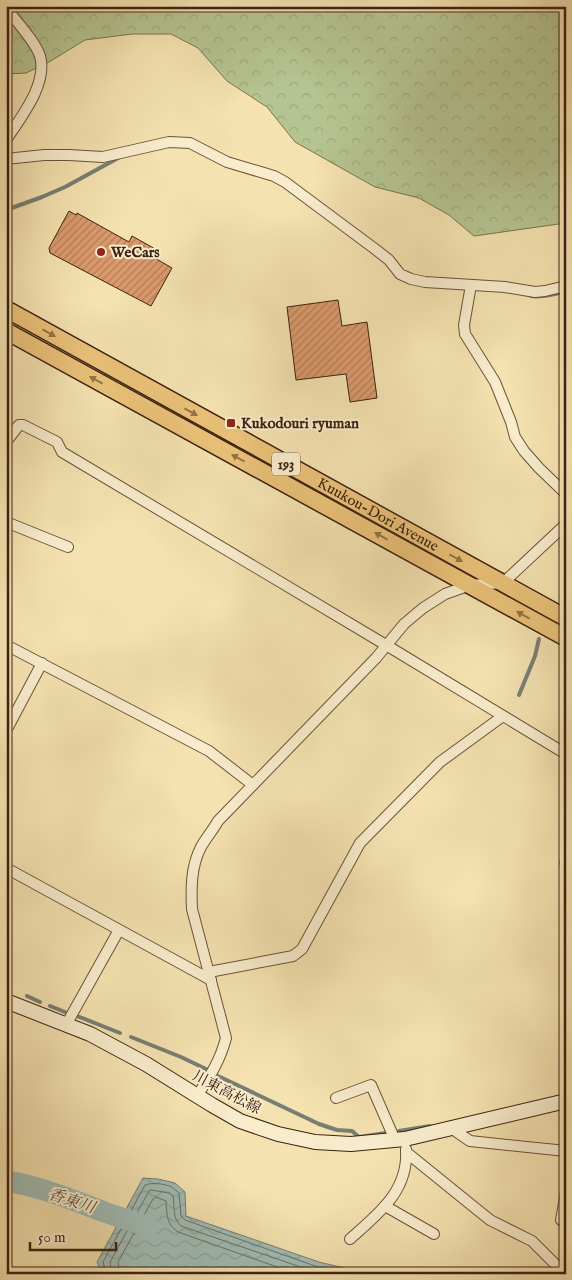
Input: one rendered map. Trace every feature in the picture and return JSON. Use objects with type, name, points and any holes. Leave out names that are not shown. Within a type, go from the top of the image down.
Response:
[{"type":"highway","name":"Kuukou-Dori Avenue","points":[[6,309],[566,618]]},
{"type":"highway","name":"Kuukou-Dori Avenue","points":[[6,331],[566,638]]},
{"type":"main road","name":"川東高松線","points":[[6,1001],[90,1034],[146,1064],[240,1121],[278,1134],[315,1142],[402,1144],[451,1128],[566,1101]]},
{"type":"street","points":[[6,8],[34,45],[40,56],[41,70],[35,95],[6,140]]},
{"type":"street","points":[[6,159],[69,155],[103,157],[169,142],[190,143],[227,162],[274,176],[285,182],[389,260],[400,274],[411,279],[425,282],[505,287],[535,292],[566,286]]},
{"type":"street","points":[[471,285],[464,325],[465,334],[494,382],[514,437],[539,468],[566,494]]},
{"type":"street","points":[[6,442],[11,427],[18,424],[57,442],[62,452],[566,754]]},
{"type":"street","points":[[6,522],[68,547]]},
{"type":"street","points":[[197,1096],[215,1070],[226,1038],[192,909],[191,887],[194,866],[200,848],[218,821],[376,658],[404,624],[445,594],[470,585],[503,584],[566,524]]},
{"type":"street","points":[[6,645],[209,751],[253,785]]},
{"type":"street","points":[[6,732],[42,663]]},
{"type":"street","points":[[6,868],[210,976],[293,956],[302,949],[360,843],[440,762],[503,716]]},
{"type":"street","points":[[66,1025],[120,930]]},
{"type":"street","points":[[336,1098],[371,1085],[402,1144],[490,1220],[532,1241],[565,1274]]},
{"type":"street","points":[[451,1128],[470,1141],[566,1151]]},
{"type":"street","points":[[350,1239],[380,1213],[395,1195],[405,1172],[402,1144]]},
{"type":"street","points":[[561,1220],[566,1192]]},
{"type":"street","points":[[385,1206],[434,1234]]},
{"type":"green space","points":[[6,6],[566,6],[566,223],[474,236],[449,215],[419,198],[375,187],[295,142],[267,107],[227,81],[198,48],[171,34],[132,34],[85,40],[49,62],[26,73],[6,74]]},
{"type":"water","points":[[143,1178],[175,1183],[185,1192],[186,1216],[319,1262],[370,1274],[102,1274],[97,1262]]},
{"type":"building","points":[[69,211],[76,215],[77,213],[129,242],[132,236],[157,250],[153,257],[172,268],[151,306],[50,253],[49,248]]},
{"type":"building","points":[[338,300],[342,326],[367,322],[377,398],[350,402],[346,374],[296,380],[287,307]]},
{"type":"waterway","points":[[6,210],[65,187],[120,157]]},
{"type":"waterway","points":[[531,296],[564,292]]},
{"type":"waterway","points":[[519,695],[535,656],[539,639]]},
{"type":"waterway","points":[[27,996],[40,1002]]},
{"type":"waterway","points":[[50,1006],[65,1012]]},
{"type":"waterway","points":[[77,1016],[120,1033]]},
{"type":"waterway","points":[[131,1037],[208,1070]]},
{"type":"waterway","points":[[218,1076],[319,1124],[337,1130],[352,1131],[359,1137],[386,1133]]},
{"type":"waterway","points":[[399,1131],[430,1126]]},
{"type":"waterway","name":"香東川","points":[[6,1181],[42,1190],[149,1227]]},
{"type":"place","name":"WeCars","points":[[101,252]]},
{"type":"place","name":"Kukodouri ryuman","points":[[231,423]]}]
